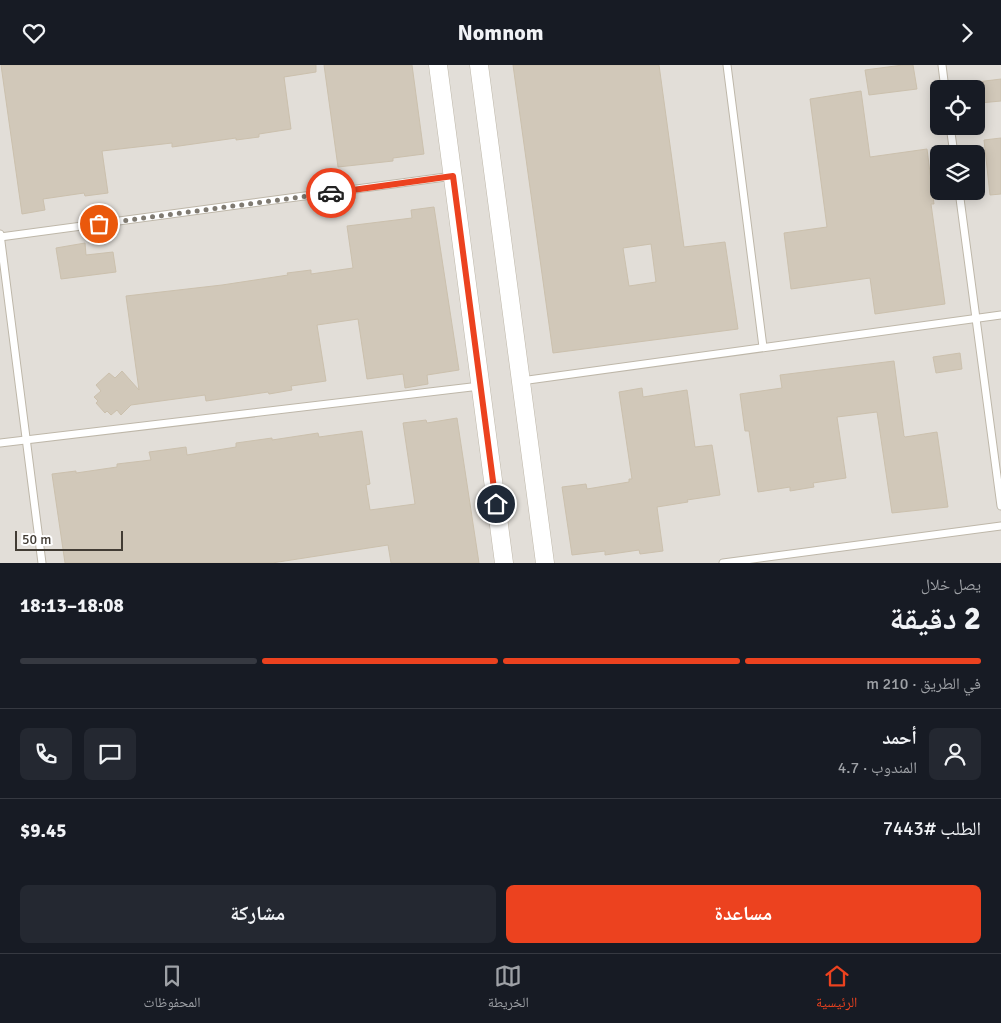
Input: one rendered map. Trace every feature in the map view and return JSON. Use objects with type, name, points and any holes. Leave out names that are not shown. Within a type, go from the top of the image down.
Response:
[{"type":"street","points":[[438,65],[504,563]]},
{"type":"street","points":[[479,65],[545,563]]},
{"type":"lane","points":[[727,65],[763,347]]},
{"type":"lane","points":[[942,65],[944,80]]},
{"type":"lane","points":[[42,563],[0,236],[453,176]]},
{"type":"lane","points":[[960,200],[1001,506]]},
{"type":"lane","points":[[521,381],[1001,315]]},
{"type":"lane","points":[[0,443],[481,386]]},
{"type":"lane","points":[[723,563],[1001,526]]},
{"type":"shaded area","points":[[0,65],[1001,65],[1001,563],[0,563]]},
{"type":"building","points":[[1,65],[316,65],[316,72],[284,77],[291,129],[259,134],[259,137],[236,140],[236,138],[172,147],[172,143],[102,151],[108,193],[85,196],[84,193],[43,199],[45,210],[22,214]]},
{"type":"building","points":[[324,65],[412,65],[424,154],[393,158],[393,161],[338,167]]},
{"type":"building","points":[[513,65],[659,65],[684,247],[725,242],[738,329],[553,353]],"holes":[[[651,244],[656,282],[629,286],[623,248]]]},
{"type":"building","points":[[913,65],[917,89],[869,95],[865,70]]},
{"type":"building","points":[[1001,79],[1001,101],[985,103],[985,81]]},
{"type":"building","points":[[861,91],[870,157],[927,149],[930,173],[930,200],[933,200],[934,204],[931,204],[945,304],[875,314],[870,278],[791,289],[784,233],[827,227],[810,99]]},
{"type":"building","points":[[1001,138],[1001,194],[990,195],[984,140]]},
{"type":"building","points":[[434,207],[459,370],[427,375],[428,384],[405,388],[403,374],[367,379],[358,319],[317,325],[326,381],[291,386],[292,390],[269,394],[268,392],[206,401],[205,395],[131,405],[121,415],[117,410],[111,415],[107,411],[105,413],[96,403],[98,401],[94,397],[101,391],[96,385],[109,373],[115,378],[122,371],[139,390],[126,296],[222,285],[311,270],[311,274],[353,268],[347,226],[412,218],[411,210]]},
{"type":"building","points":[[85,243],[86,255],[113,252],[116,272],[61,279],[56,248]]},
{"type":"building","points":[[960,353],[962,369],[936,373],[933,357]]},
{"type":"building","points":[[894,361],[904,436],[937,432],[948,507],[892,513],[877,412],[837,417],[846,478],[813,483],[814,487],[790,491],[790,487],[758,492],[749,431],[745,431],[740,394],[782,388],[780,375]]},
{"type":"building","points":[[642,388],[643,397],[687,390],[695,447],[712,445],[720,495],[657,507],[663,551],[640,554],[639,550],[605,555],[605,551],[572,555],[562,487],[586,484],[587,489],[629,482],[629,479],[632,479],[619,392]]},
{"type":"building","points":[[457,418],[479,563],[391,563],[388,545],[272,563],[65,563],[52,474],[76,471],[76,473],[117,467],[117,464],[151,460],[149,452],[186,447],[187,455],[236,447],[236,443],[272,438],[272,440],[318,433],[319,437],[362,431],[370,484],[366,485],[370,510],[415,504],[403,423],[426,420],[427,423]]},
{"type":"way so far","points":[[99,224],[331,193]]},
{"type":"route","points":[[331,193],[453,176],[496,504]]}]
